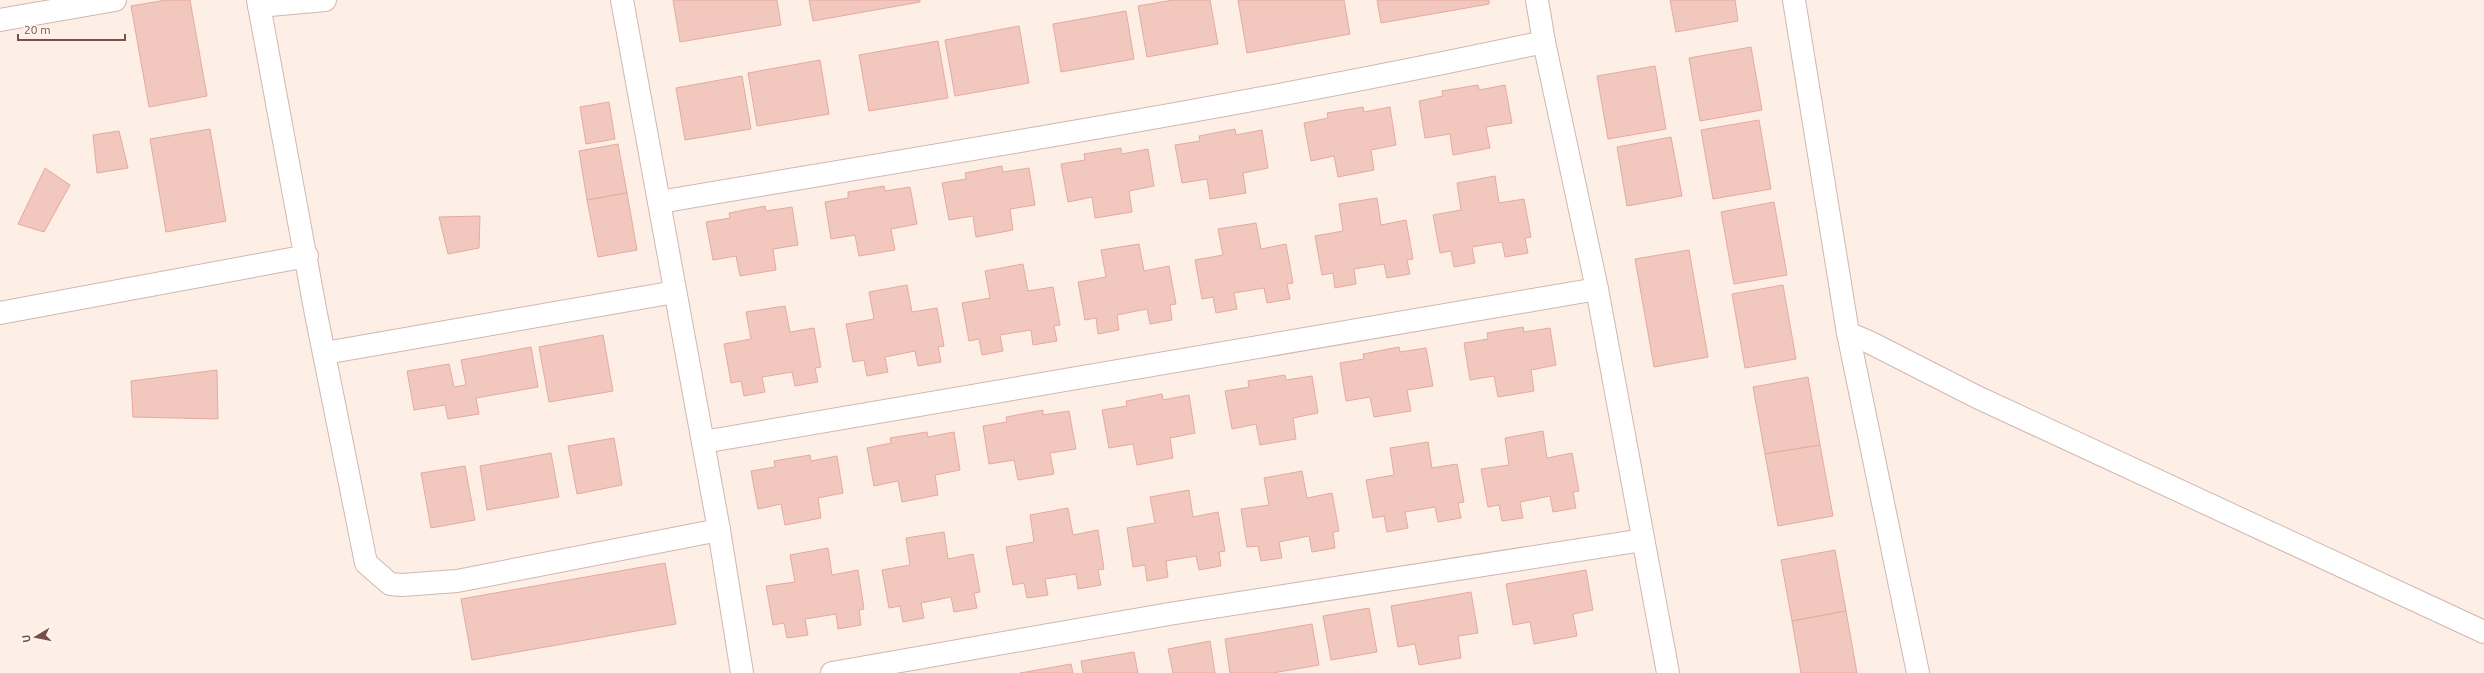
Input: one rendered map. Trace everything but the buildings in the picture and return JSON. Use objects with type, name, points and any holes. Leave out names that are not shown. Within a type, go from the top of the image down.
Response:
[{"type":"street","points":[[0,20],[115,0]]},
{"type":"street","points":[[325,0],[259,3],[306,256],[366,563],[390,584],[402,585],[457,581],[718,530]]},
{"type":"street","points":[[622,0],[718,530],[742,673]]},
{"type":"street","points":[[1537,0],[1544,42],[1597,290],[1668,673]]},
{"type":"street","points":[[1794,0],[1848,333],[1918,673]]},
{"type":"street","points":[[659,202],[1200,110],[1417,69],[1544,42]]},
{"type":"street","points":[[0,313],[306,256]]},
{"type":"street","points":[[702,442],[1597,290]]},
{"type":"street","points":[[325,353],[675,292]]},
{"type":"street","points":[[1848,333],[1869,342],[1977,397],[2484,632]]},
{"type":"street","points":[[832,673],[1177,612],[1643,540]]}]
